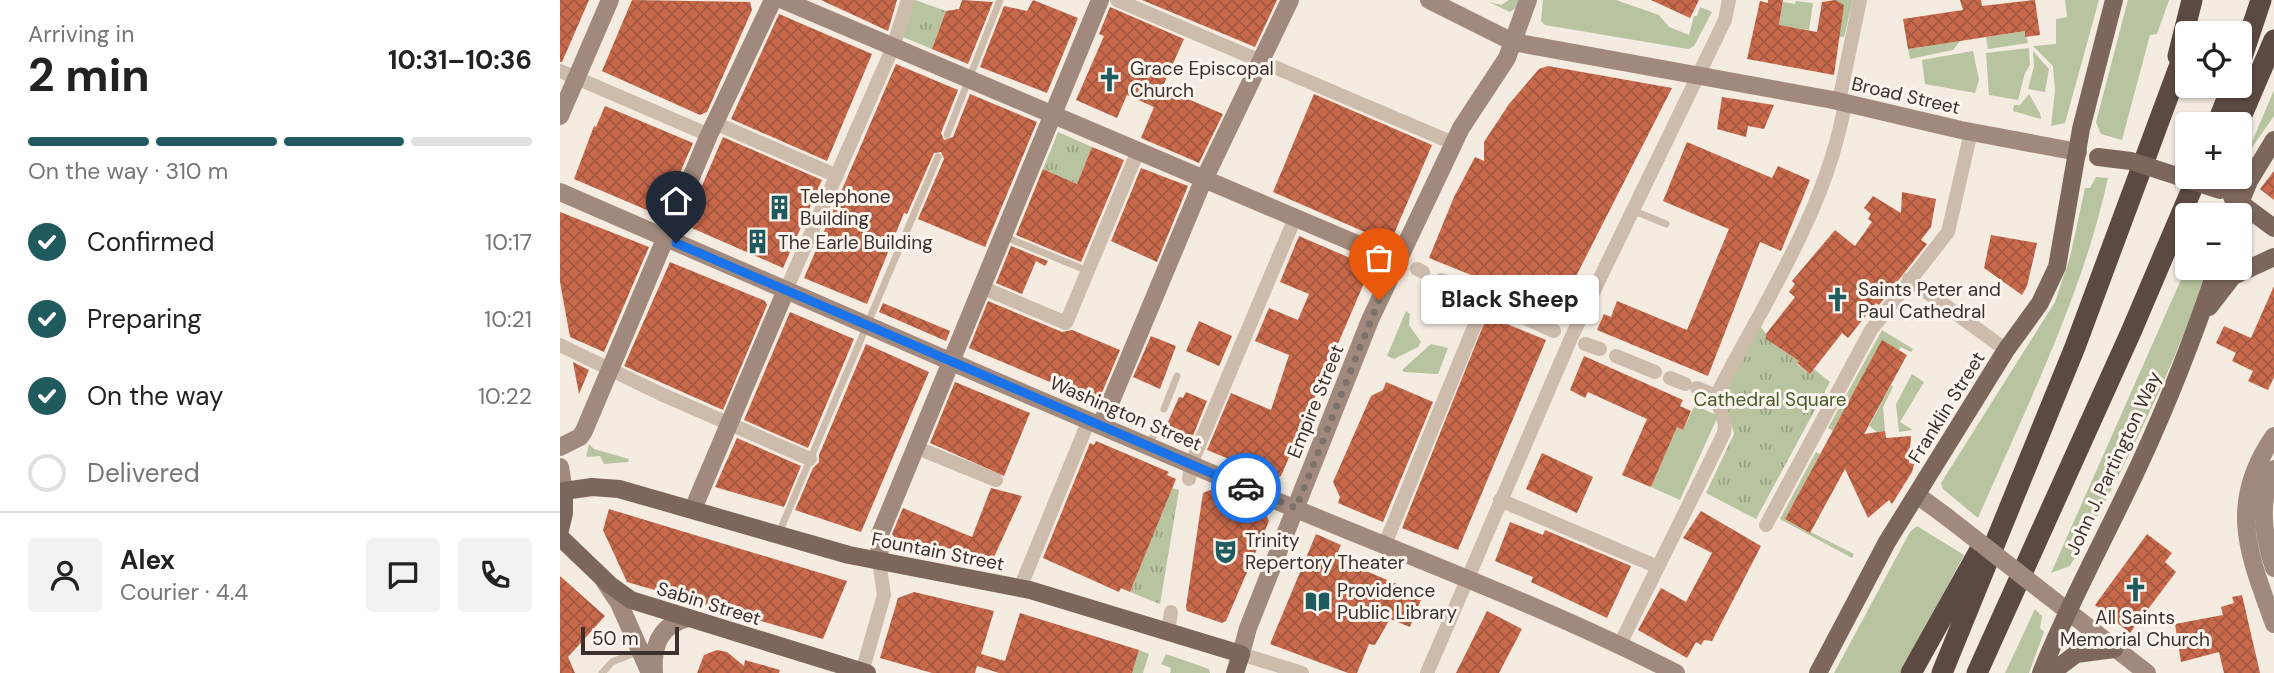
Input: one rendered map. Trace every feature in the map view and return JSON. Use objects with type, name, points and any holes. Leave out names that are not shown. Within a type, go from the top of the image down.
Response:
[{"type":"highway","points":[[2168,99],[2192,0]]},
{"type":"highway","points":[[2195,21],[2202,0]]},
{"type":"highway","points":[[2252,29],[2262,0]]},
{"type":"highway","points":[[2243,112],[2274,40]]},
{"type":"highway","points":[[1942,673],[2039,435],[2175,79]]},
{"type":"highway","points":[[1977,673],[2131,332],[2192,189]]},
{"type":"highway","points":[[1911,673],[1962,586],[2039,435]]},
{"type":"main road","name":"Franklin Street","points":[[1818,673],[1887,542],[2006,350],[2040,303],[2057,267],[2081,129],[2114,0]]},
{"type":"main road","points":[[2240,203],[2274,140]]},
{"type":"main road","name":"Broad Street","points":[[2078,152],[2131,161],[2220,190],[2232,203]]},
{"type":"main road","name":"Broad Street","points":[[2252,217],[2274,228]]},
{"type":"main road","points":[[2200,318],[2234,276],[2274,257]]},
{"type":"main road","name":"John J. Partington Way","points":[[2040,673],[2066,610],[2141,461],[2213,280]]},
{"type":"main road","name":"Fountain Street","points":[[564,491],[612,487],[879,561],[1020,588],[1241,654]]},
{"type":"main road","points":[[560,530],[564,513],[564,491]]},
{"type":"main road","name":"Sabin Street","points":[[560,537],[601,577],[631,600],[865,672]]},
{"type":"main road","points":[[2051,673],[2076,653],[2114,649]]},
{"type":"main road","name":"Empire Street","points":[[1235,673],[1241,654]]},
{"type":"street","points":[[560,116],[565,74],[610,0]]},
{"type":"street","points":[[560,447],[582,434],[712,129],[773,0]]},
{"type":"street","points":[[783,0],[1397,261]]},
{"type":"street","points":[[694,509],[786,290],[893,47],[908,0]]},
{"type":"street","points":[[865,672],[884,596],[879,561],[880,534],[1100,0]]},
{"type":"street","points":[[1116,0],[1453,143]]},
{"type":"street","points":[[1020,588],[1204,179],[1290,0]]},
{"type":"street","name":"Broad Street","points":[[1429,0],[1513,42],[1842,102],[1971,132],[2078,152]]},
{"type":"street","name":"Empire Street","points":[[1241,654],[1248,628],[1356,354],[1453,143],[1507,58],[1528,0]]},
{"type":"street","points":[[1427,673],[1570,338],[1725,20],[1729,0]]},
{"type":"street","points":[[1619,644],[1725,428],[1716,396],[1803,231],[1827,176],[1860,0]]},
{"type":"street","points":[[565,74],[837,176]]},
{"type":"street","points":[[1766,525],[1871,330],[1948,232],[1971,132]]},
{"type":"street","points":[[981,287],[1066,323],[1138,150]]},
{"type":"street","name":"Washington Street","points":[[560,192],[1149,446],[1190,472],[1296,508],[1466,577],[1619,644],[1676,673]]},
{"type":"street","points":[[1190,472],[1295,218]]},
{"type":"street","points":[[1909,279],[2006,350]]},
{"type":"street","points":[[1441,280],[1554,331]]},
{"type":"street","points":[[1385,544],[1476,322]]},
{"type":"street","points":[[1585,344],[1600,349]]},
{"type":"street","points":[[560,345],[729,425],[810,459]]},
{"type":"street","points":[[1616,356],[1655,372]]},
{"type":"street","points":[[1670,378],[1716,396]]},
{"type":"street","points":[[2274,436],[2253,477],[2246,524],[2248,552],[2274,624]]},
{"type":"street","points":[[915,447],[996,480]]},
{"type":"street","points":[[560,467],[564,491]]},
{"type":"street","points":[[2274,469],[2267,491],[2263,524],[2274,568]]},
{"type":"street","points":[[1917,495],[2066,610],[2135,669]]},
{"type":"street","points":[[1500,500],[1658,567]]},
{"type":"street","points":[[601,577],[619,603],[652,673]]},
{"type":"street","points":[[1168,632],[1171,612]]},
{"type":"street","points":[[652,673],[659,638],[670,625],[688,618]]},
{"type":"street","name":"Fountain Street","points":[[1241,654],[1302,673]]},
{"type":"lane","points":[[947,135],[1000,0]]},
{"type":"lane","points":[[779,534],[938,157]]},
{"type":"lane","points":[[1632,210],[1666,224]]},
{"type":"lane","points":[[1002,236],[1088,271]]},
{"type":"lane","points":[[1164,409],[1177,376]]},
{"type":"lane","points":[[1149,446],[1159,422]]},
{"type":"lane","points":[[602,673],[612,663],[640,650]]},
{"type":"green space","points":[[915,0],[946,11],[932,49],[903,37]]},
{"type":"green space","points":[[1509,0],[1518,0],[1517,7],[1510,12],[1489,2],[1501,5]]},
{"type":"green space","points":[[1543,0],[1616,0],[1659,15],[1669,27],[1689,35],[1694,16],[1697,16],[1700,7],[1712,12],[1694,46],[1688,49],[1545,25],[1541,21]]},
{"type":"green space","points":[[1833,0],[1853,0],[1844,37],[1838,37]]},
{"type":"green space","points":[[2065,0],[2099,0],[2065,123],[2051,126],[2055,91],[2053,66],[2033,46],[2056,44],[2056,19],[2067,17]]},
{"type":"green space","points":[[2128,0],[2169,0],[2157,34],[2150,35],[2122,140],[2101,134],[2096,122]]},
{"type":"green space","points":[[1796,1],[1813,3],[1809,30],[1783,26],[1777,36],[1783,2],[1795,4]]},
{"type":"green space","points":[[2025,31],[2028,43],[1988,49],[1986,37]]},
{"type":"green space","points":[[1961,40],[1953,50],[1910,59],[1908,49]]},
{"type":"green space","points":[[2029,48],[2030,65],[2025,73],[2018,100],[1989,95],[1986,53]]},
{"type":"green space","points":[[1973,51],[1979,80],[1975,93],[1925,84],[1922,60]]},
{"type":"green space","points":[[2033,51],[2049,69],[2045,92],[2028,89],[2034,66]]},
{"type":"green space","points":[[2274,90],[2274,116],[2252,147]]},
{"type":"green space","points":[[2029,94],[2041,119],[2013,111],[2014,105],[2020,105]]},
{"type":"green space","points":[[1058,132],[1092,147],[1077,184],[1043,169]]},
{"type":"green space","points":[[2096,177],[2108,178],[2084,265],[2033,394],[1978,518],[1943,489],[1941,483],[2055,302],[2070,257],[2085,188],[2090,188]]},
{"type":"green space","points":[[2181,280],[2205,280],[2163,382],[2109,494],[2070,566],[2051,573]]},
{"type":"green space","points":[[1406,311],[1410,314],[1409,325],[1421,342],[1418,347],[1394,359],[1387,356]]},
{"type":"green space","name":"Cathedral Square","points":[[1760,326],[1768,336],[1766,339],[1799,361],[1797,364],[1810,374],[1814,369],[1830,382],[1756,519],[1706,493],[1734,434],[1723,393]]},
{"type":"green space","points":[[1882,330],[1913,349],[1911,352],[1901,347],[1833,431],[1828,428]]},
{"type":"green space","points":[[1431,344],[1448,348],[1438,374],[1402,370]]},
{"type":"green space","points":[[1912,374],[1924,382],[1900,422],[1913,430],[1899,432],[1896,404]]},
{"type":"green space","points":[[1891,385],[1893,387],[1883,407],[1885,431],[1877,432],[1869,426]]},
{"type":"green space","points":[[1695,405],[1718,416],[1680,500],[1651,487],[1677,427],[1683,430]]},
{"type":"green space","points":[[589,444],[594,449],[629,459],[628,462],[604,464],[600,456],[586,457]]},
{"type":"green space","points":[[1816,452],[1820,454],[1785,519],[1854,554],[1852,558],[1780,519]]},
{"type":"green space","points":[[1172,488],[1179,490],[1160,604],[1130,592]]},
{"type":"green space","points":[[1917,526],[1964,555],[1906,663],[1900,673],[1834,673],[1910,532]]},
{"type":"green space","points":[[2035,609],[2042,616],[2040,628],[2044,632],[2029,673],[2005,673]]},
{"type":"green space","points":[[1139,650],[1149,654],[1143,673],[1132,673]]},
{"type":"green space","points":[[1166,654],[1209,669],[1210,673],[1170,673],[1171,668],[1161,664]]},
{"type":"building","points":[[560,0],[589,0],[562,62],[560,62]]},
{"type":"building","points":[[632,0],[750,2],[752,10],[707,112],[700,115],[602,71]]},
{"type":"building","points":[[821,0],[897,0],[888,31]]},
{"type":"building","points":[[962,0],[993,2],[968,64],[932,49],[946,11],[959,9]]},
{"type":"building","points":[[1033,0],[1078,18],[1047,93],[980,67],[1004,6],[1027,11]]},
{"type":"building","points":[[1142,0],[1277,0],[1255,47]]},
{"type":"building","points":[[1651,0],[1699,0],[1690,18]]},
{"type":"building","points":[[1768,0],[1783,0],[1779,25],[1817,32],[1822,2],[1835,0],[1844,5],[1834,75],[1747,59],[1760,1],[1768,3]]},
{"type":"building","points":[[1960,0],[1981,0],[1982,6],[2035,0],[2040,35],[2025,37],[2025,31],[1908,49],[1903,19],[1963,10]]},
{"type":"building","points":[[1110,7],[1184,39],[1162,88],[1223,114],[1199,163],[1141,138],[1154,107],[1127,95],[1117,118],[1076,100],[1104,36],[1099,34]]},
{"type":"building","points":[[779,14],[872,54],[827,161],[731,119]]},
{"type":"building","points":[[896,64],[958,90],[941,133],[944,140],[953,137],[970,94],[1037,122],[985,247],[918,219],[944,159],[941,152],[934,153],[907,214],[904,213],[867,304],[804,278]]},
{"type":"building","points":[[1548,66],[1672,88],[1570,288],[1546,274],[1535,301],[1429,258],[1454,197],[1475,157],[1484,161],[1484,142],[1509,104],[1539,69]]},
{"type":"building","points":[[1314,94],[1432,145],[1390,243],[1273,192]]},
{"type":"building","points":[[1722,97],[1774,105],[1764,129],[1748,126],[1746,137],[1717,129]]},
{"type":"building","points":[[605,106],[693,143],[661,216],[574,179],[594,126],[596,127]]},
{"type":"building","points":[[723,137],[822,180],[783,268],[685,225]]},
{"type":"building","points":[[1687,142],[1772,178],[1778,166],[1810,180],[1781,251],[1760,242],[1708,376],[1597,330],[1604,314],[1611,317],[1617,301],[1687,330],[1729,229],[1663,201]]},
{"type":"building","points":[[1092,147],[1124,160],[1081,262],[1016,235],[1043,169],[1077,184]]},
{"type":"building","points":[[1141,168],[1188,186],[1157,262],[1111,241]]},
{"type":"building","points":[[2274,171],[2274,200],[2260,189]]},
{"type":"building","name":"Saints Peter and Paul Cathedral","points":[[1902,192],[1936,199],[1931,227],[1921,240],[1927,244],[1879,305],[1876,303],[1848,338],[1842,333],[1810,374],[1797,363],[1799,361],[1766,339],[1766,334],[1795,297],[1789,292],[1795,284],[1792,281],[1835,230],[1855,246],[1872,222],[1868,219],[1871,214],[1864,208],[1873,196],[1901,213]]},
{"type":"building","points":[[560,212],[649,247],[604,352],[570,337],[560,282]]},
{"type":"building","points":[[1991,235],[2037,243],[2027,286],[2022,295],[1984,268]]},
{"type":"building","points":[[1299,236],[1371,267],[1281,476],[1276,478],[1207,450],[1231,393],[1271,410],[1289,355],[1255,341],[1269,308],[1298,320],[1309,294],[1280,282]]},
{"type":"building","points":[[1011,246],[1048,261],[1045,266],[1036,261],[1022,294],[996,283]]},
{"type":"building","points":[[670,262],[765,301],[767,305],[723,410],[624,366]]},
{"type":"building","points":[[2274,286],[2274,377],[2268,390],[2248,381],[2253,371],[2232,361],[2236,353],[2216,343],[2224,326],[2251,338]]},
{"type":"building","points":[[988,301],[1062,332],[1072,330],[1120,350],[1098,402],[969,348]]},
{"type":"building","points":[[883,303],[950,331],[946,341],[879,312]]},
{"type":"building","points":[[790,312],[854,339],[808,448],[744,420]]},
{"type":"building","points":[[1487,316],[1546,340],[1458,550],[1402,528]]},
{"type":"building","points":[[1199,321],[1232,336],[1219,366],[1186,351]]},
{"type":"building","points":[[1151,336],[1176,346],[1160,389],[1133,377]]},
{"type":"building","points":[[1882,340],[1907,355],[1864,434],[1885,431],[1886,438],[1911,436],[1909,463],[1914,464],[1912,472],[1892,504],[1889,500],[1868,518],[1845,469],[1810,533],[1785,519]]},
{"type":"building","points":[[866,344],[929,372],[861,532],[795,510],[813,468],[819,462],[819,455]]},
{"type":"building","points":[[1584,356],[1683,400],[1680,406],[1691,411],[1683,430],[1677,427],[1651,487],[1622,475],[1647,419],[1588,392],[1585,398],[1570,390]]},
{"type":"building","points":[[573,362],[589,370],[579,394]]},
{"type":"building","points":[[955,382],[1030,413],[1004,476],[930,443]]},
{"type":"building","points":[[1386,382],[1433,402],[1383,522],[1338,503],[1340,497],[1333,482],[1371,396],[1383,390]]},
{"type":"building","points":[[1186,392],[1207,401],[1190,443],[1164,431],[1179,397],[1183,398]]},
{"type":"building","points":[[737,438],[801,466],[784,507],[715,487]]},
{"type":"building","points":[[1096,441],[1169,472],[1167,475],[1176,479],[1130,592],[1121,588],[1119,592],[1043,558],[1090,443],[1094,445]]},
{"type":"building","points":[[1542,453],[1593,477],[1577,513],[1526,489]]},
{"type":"building","points":[[991,488],[1022,496],[994,557],[895,538],[892,534],[903,508],[972,537]]},
{"type":"building","name":"Trinity Repertory Theater","points":[[1210,490],[1265,513],[1269,521],[1226,621],[1222,623],[1187,611],[1186,607],[1203,493]]},
{"type":"building","points":[[609,509],[847,581],[823,639],[627,582],[603,530]]},
{"type":"building","points":[[1701,511],[1761,546],[1712,641],[1704,640],[1701,645],[1696,642],[1687,658],[1638,630],[1661,588],[1686,602],[1712,553],[1683,538]]},
{"type":"building","points":[[1510,522],[1543,535],[1545,530],[1631,566],[1607,618],[1531,582],[1533,577],[1495,561]]},
{"type":"building","points":[[1316,534],[1341,545],[1335,558],[1423,595],[1410,627],[1390,619],[1375,645],[1369,644],[1357,673],[1348,673],[1270,644]]},
{"type":"building","name":"All Saints Memorial Church","points":[[2147,534],[2172,553],[2165,562],[2176,572],[2130,633],[2095,605]]},
{"type":"building","points":[[560,576],[605,616],[568,657],[575,673],[560,673]]},
{"type":"building","points":[[914,592],[994,611],[981,654],[1005,661],[1020,613],[1139,650],[1132,673],[999,673],[977,666],[975,673],[932,673],[880,658],[898,598]]},
{"type":"building","points":[[2242,595],[2260,673],[2224,673],[2219,652],[2181,662],[2175,624],[2223,615],[2221,607],[2234,603],[2232,597]]},
{"type":"building","points":[[1487,611],[1522,629],[1499,673],[1456,673]]},
{"type":"building","points":[[717,650],[727,652],[744,666],[745,660],[780,670],[779,673],[697,673],[704,655]]},
{"type":"way so far","points":[[1246,488],[1296,508],[1379,300]]},
{"type":"place","name":"Grace Episcopal Church","points":[[1110,79]]},
{"type":"place","name":"Telephone Building","points":[[780,207]]},
{"type":"place","name":"The Earle Building","points":[[758,242]]},
{"type":"place","name":"Black Sheep","points":[[1379,300]]},
{"type":"place","name":"Saints Peter and Paul Cathedral","points":[[1838,300]]},
{"type":"place","name":"Trinity Repertory Theater","points":[[1225,551]]},
{"type":"place","name":"All Saints Memorial Church","points":[[2135,589]]},
{"type":"place","name":"Providence Public Library","points":[[1317,601]]},
{"type":"route","points":[[676,243],[1246,488]]}]
